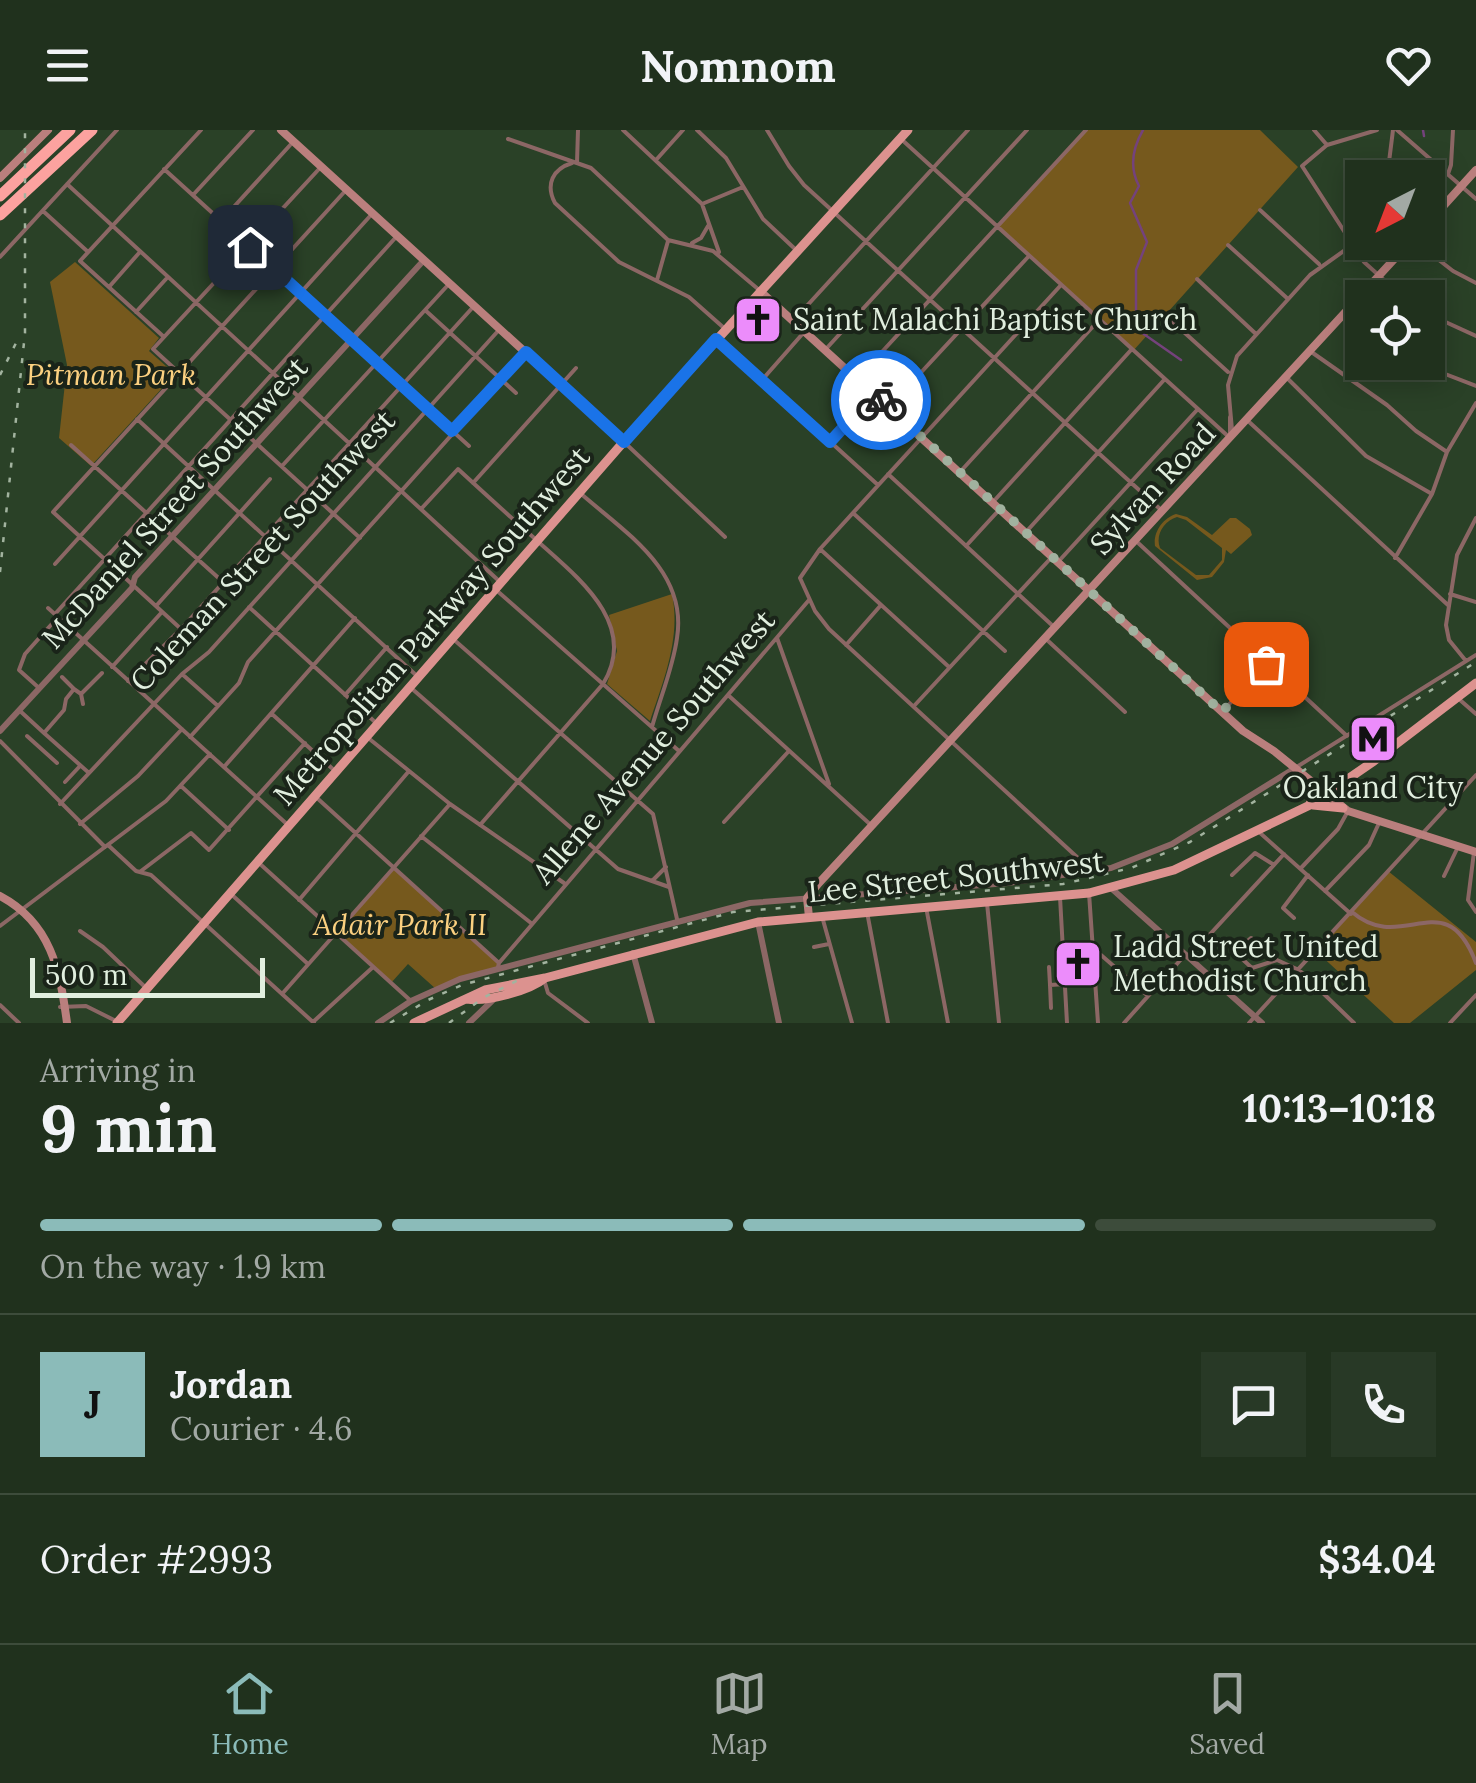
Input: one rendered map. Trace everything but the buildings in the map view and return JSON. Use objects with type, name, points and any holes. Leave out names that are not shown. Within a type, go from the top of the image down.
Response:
[{"type":"highway","points":[[0,196],[66,130]]},
{"type":"highway","points":[[0,215],[94,130]]},
{"type":"main road","points":[[0,178],[48,130]]},
{"type":"main road","points":[[283,130],[624,442]]},
{"type":"main road","name":"Metropolitan Parkway Southwest","points":[[118,1023],[536,541],[904,134]]},
{"type":"main road","points":[[1445,204],[1476,170]]},
{"type":"main road","name":"Sylvan Road","points":[[807,898],[1164,512],[1230,438],[1236,422],[1286,377],[1395,260]]},
{"type":"main road","points":[[760,290],[1222,712],[1324,794],[1346,809],[1379,823],[1475,852]]},
{"type":"main road","name":"Lee Street Southwest","points":[[464,989],[545,978],[758,922],[1060,897],[1112,888],[1174,870],[1310,805],[1476,683]]},
{"type":"main road","points":[[1344,781],[1336,794],[1346,809]]},
{"type":"main road","points":[[1311,783],[1310,805],[1346,809]]},
{"type":"main road","points":[[807,898],[809,917]]},
{"type":"main road","points":[[0,899],[38,926],[51,948],[65,1023]]},
{"type":"main road","points":[[414,1023],[464,989],[475,1001],[536,985],[545,978]]},
{"type":"street","points":[[0,257],[117,130]]},
{"type":"street","points":[[164,337],[80,261],[201,130]]},
{"type":"street","points":[[192,195],[253,130]]},
{"type":"street","points":[[575,163],[578,130]]},
{"type":"street","points":[[623,130],[702,204],[721,256]]},
{"type":"street","points":[[656,160],[683,130]]},
{"type":"street","points":[[697,130],[726,158],[763,219],[796,250]]},
{"type":"street","points":[[768,130],[797,178],[1164,512]]},
{"type":"street","points":[[793,321],[968,130]]},
{"type":"street","points":[[825,350],[1026,130]]},
{"type":"street","points":[[857,378],[1086,130]]},
{"type":"street","points":[[1314,130],[1327,145]]},
{"type":"street","points":[[1345,234],[1302,163],[1327,145],[1377,130]]},
{"type":"street","points":[[1395,130],[1476,200]]},
{"type":"street","points":[[1390,160],[1395,130]]},
{"type":"street","points":[[1448,174],[1452,130]]},
{"type":"street","points":[[904,134],[965,198],[1230,438],[1236,422],[1229,374],[1236,356],[1320,266],[1345,250]]},
{"type":"street","points":[[508,138],[591,168],[668,240],[721,256],[760,290]]},
{"type":"street","points":[[221,221],[294,140]]},
{"type":"street","points":[[575,163],[559,168],[552,177],[550,191],[556,203],[619,262],[689,297],[726,329]]},
{"type":"street","points":[[322,166],[153,349],[360,538]]},
{"type":"street","points":[[164,169],[468,446]]},
{"type":"street","points":[[67,184],[422,509],[602,684],[680,752]]},
{"type":"street","points":[[702,204],[743,187]]},
{"type":"street","points":[[181,629],[54,514],[347,189]]},
{"type":"street","points":[[1260,210],[1320,266]]},
{"type":"street","points":[[42,211],[88,252]]},
{"type":"street","points":[[55,564],[373,213]]},
{"type":"street","points":[[687,245],[701,238],[708,226]]},
{"type":"street","points":[[39,688],[19,670],[25,654],[145,513],[398,236]]},
{"type":"street","points":[[657,280],[668,240]]},
{"type":"street","points":[[1228,245],[1288,299]]},
{"type":"street","points":[[109,287],[140,252]]},
{"type":"street","points":[[889,408],[1029,256]]},
{"type":"street","name":"McDaniel Street Southwest","points":[[0,731],[424,260]]},
{"type":"street","points":[[1365,260],[1384,280]]},
{"type":"street","points":[[1438,260],[1476,283]]},
{"type":"street","points":[[136,312],[168,277]]},
{"type":"street","points":[[1196,280],[1256,334]]},
{"type":"street","points":[[282,466],[450,283]]},
{"type":"street","name":"Allene Avenue Southwest","points":[[498,965],[810,600],[800,578],[820,550],[1062,285]]},
{"type":"street","points":[[128,681],[181,629],[475,306]]},
{"type":"street","points":[[425,310],[516,393]]},
{"type":"street","points":[[1164,315],[1229,374]]},
{"type":"street","points":[[960,472],[1100,320]]},
{"type":"street","points":[[1445,322],[1476,336]]},
{"type":"street","name":"Coleman Street Southwest","points":[[60,804],[85,769],[209,652],[500,329]]},
{"type":"street","points":[[762,380],[805,331]]},
{"type":"street","points":[[716,339],[878,485]]},
{"type":"street","points":[[966,546],[1065,422],[1132,349]]},
{"type":"street","points":[[190,737],[238,683],[248,662],[526,352]]},
{"type":"street","points":[[1310,352],[1448,452]]},
{"type":"street","points":[[473,482],[576,368]]},
{"type":"street","points":[[1445,374],[1476,386]]},
{"type":"street","points":[[1286,377],[1366,456],[1432,494]]},
{"type":"street","points":[[1026,532],[1165,379]]},
{"type":"street","points":[[830,442],[874,394]]},
{"type":"street","points":[[1395,558],[1432,494],[1448,452],[1476,403]]},
{"type":"street","points":[[914,706],[1016,594],[1131,482],[1198,409]]},
{"type":"street","points":[[136,420],[419,677]]},
{"type":"street","points":[[1219,428],[1236,422]]},
{"type":"street","points":[[1236,422],[1449,606]]},
{"type":"street","points":[[624,442],[725,537]]},
{"type":"street","points":[[71,445],[223,582]]},
{"type":"street","points":[[422,509],[458,469],[587,585],[604,609],[613,652],[602,684],[480,825]]},
{"type":"street","points":[[888,474],[1055,628]]},
{"type":"street","points":[[156,606],[270,479]]},
{"type":"street","points":[[580,492],[654,559],[675,593],[679,616],[677,640],[652,727]]},
{"type":"street","points":[[854,513],[1005,651]]},
{"type":"street","points":[[1466,661],[1448,636],[1449,606],[1457,555],[1476,518]]},
{"type":"street","points":[[1136,541],[1347,736]]},
{"type":"street","points":[[820,550],[950,667]]},
{"type":"street","points":[[1450,594],[1476,602]]},
{"type":"street","points":[[810,600],[823,623],[1094,872]]},
{"type":"street","points":[[846,645],[881,605]]},
{"type":"street","points":[[249,607],[378,725]]},
{"type":"street","points":[[48,608],[290,828]]},
{"type":"street","points":[[112,667],[162,612]]},
{"type":"street","points":[[224,768],[355,618]]},
{"type":"street","points":[[452,638],[655,817],[677,920]]},
{"type":"street","points":[[777,638],[831,788]]},
{"type":"street","points":[[1046,639],[1125,712]]},
{"type":"street","points":[[345,695],[387,648]]},
{"type":"street","points":[[378,1023],[411,1001],[464,989],[498,965],[750,902],[1008,883],[1094,872],[1132,861],[1172,844],[1476,654]]},
{"type":"street","points":[[1222,712],[1268,662]]},
{"type":"street","points":[[81,694],[102,673]]},
{"type":"street","points":[[182,674],[218,706]]},
{"type":"street","points":[[62,677],[81,694],[82,704]]},
{"type":"street","points":[[410,687],[623,872],[670,887]]},
{"type":"street","points":[[44,733],[64,710],[74,689]]},
{"type":"street","points":[[728,695],[872,826]]},
{"type":"street","points":[[1456,696],[1476,714]]},
{"type":"street","points":[[19,710],[85,769],[64,782]]},
{"type":"street","points":[[272,714],[337,773]]},
{"type":"street","points":[[80,824],[138,776],[182,729]]},
{"type":"street","points":[[27,736],[57,762]]},
{"type":"street","points":[[367,737],[450,804],[566,884]]},
{"type":"street","points":[[44,750],[52,740]]},
{"type":"street","points":[[0,741],[80,824],[140,872],[151,876],[313,1023],[373,966]]},
{"type":"street","points":[[140,872],[190,833],[210,850],[305,744]]},
{"type":"street","points":[[724,822],[789,751]]},
{"type":"street","points":[[0,926],[181,786],[210,754]]},
{"type":"street","points":[[299,900],[409,771]]},
{"type":"street","points":[[1112,888],[1255,1021],[1476,775]]},
{"type":"street","points":[[181,786],[229,830]]},
{"type":"street","points":[[316,797],[498,965]]},
{"type":"street","points":[[282,994],[450,804]]},
{"type":"street","points":[[1301,868],[1338,828],[1346,809]]},
{"type":"street","points":[[1326,890],[1369,844],[1379,823]]},
{"type":"street","points":[[1259,832],[1366,923],[1387,930],[1436,922],[1450,924],[1466,941],[1476,963]]},
{"type":"street","points":[[421,836],[532,924]]},
{"type":"street","points":[[1444,876],[1458,848]]},
{"type":"street","points":[[1232,876],[1255,852],[1274,865]]},
{"type":"street","points":[[1475,852],[1468,900],[1476,912]]},
{"type":"street","points":[[1125,1023],[1284,854]]},
{"type":"street","points":[[259,863],[411,1001]]},
{"type":"street","points":[[651,882],[666,867]]},
{"type":"street","points":[[1294,918],[1283,908],[1308,875]]},
{"type":"street","points":[[1089,893],[1098,1023]]},
{"type":"street","points":[[232,894],[308,964]]},
{"type":"street","points":[[1060,897],[1068,1023]]},
{"type":"street","points":[[987,902],[1000,1023]]},
{"type":"street","points":[[926,908],[948,1023]]},
{"type":"street","points":[[866,912],[888,1023]]},
{"type":"street","points":[[822,916],[852,1023]]},
{"type":"street","points":[[758,922],[779,1023]]},
{"type":"street","points":[[80,930],[147,989]]},
{"type":"street","points":[[1278,960],[1252,968],[1238,950],[1251,938],[1278,960],[1299,970],[1354,1023]]},
{"type":"street","points":[[814,947],[830,944]]},
{"type":"street","points":[[1093,952],[1148,996]]},
{"type":"street","points":[[633,953],[652,1023]]},
{"type":"street","points":[[1049,966],[1050,1008]]},
{"type":"street","points":[[545,978],[548,993],[588,1023]]},
{"type":"street","points":[[1050,985],[1066,984]]},
{"type":"street","points":[[464,989],[476,1021],[498,995]]},
{"type":"street","points":[[1450,1023],[1476,995]]},
{"type":"street","points":[[0,1005],[19,1023]]},
{"type":"street","points":[[62,1007],[92,1008],[118,1023]]},
{"type":"green space","points":[[1085,130],[1260,130],[1298,167],[1133,351],[997,225]]},
{"type":"green space","name":"Pitman Park","points":[[75,262],[159,338],[149,351],[175,374],[91,466],[59,438],[67,365],[50,282]]},
{"type":"green space","points":[[1171,516],[1187,517],[1212,535],[1230,518],[1236,518],[1252,535],[1231,554],[1226,550],[1224,562],[1212,577],[1197,580],[1155,546],[1157,531]],"holes":[[[1177,517],[1222,548],[1222,560],[1209,575],[1196,575],[1160,548],[1159,538],[1165,525]]]},
{"type":"green space","points":[[672,594],[673,642],[650,721],[607,684],[617,651],[609,615]]},
{"type":"green space","name":"Adair Park II","points":[[394,867],[499,963],[498,967],[436,989],[408,964],[391,983],[336,933]]},
{"type":"green space","points":[[1388,871],[1476,942],[1476,970],[1410,1023],[1394,1023],[1317,952]]},
{"type":"waterway","points":[[1143,130],[1133,158],[1139,186],[1130,203],[1147,242],[1136,270],[1136,323],[1138,330],[1181,360]]},
{"type":"waterway","points":[[1423,130],[1424,136]]},
{"type":"railway","points":[[0,572],[25,333],[25,130]]},
{"type":"railway","points":[[0,375],[17,341]]},
{"type":"railway","points":[[390,1023],[462,985],[733,912],[1063,884],[1131,868],[1190,842],[1476,662]]},
{"type":"railway","points":[[449,1023],[483,998],[524,977]]},
{"type":"way so far","points":[[881,400],[1222,712],[1266,664]]},
{"type":"place","name":"Saint Malachi Baptist Church","points":[[758,320]]},
{"type":"place","name":"Oakland City","points":[[1373,739]]},
{"type":"place","name":"Ladd Street United Methodist Church","points":[[1078,964]]},
{"type":"route","points":[[250,247],[452,431],[526,352],[624,442],[716,339],[830,442],[874,394],[881,400]]}]
